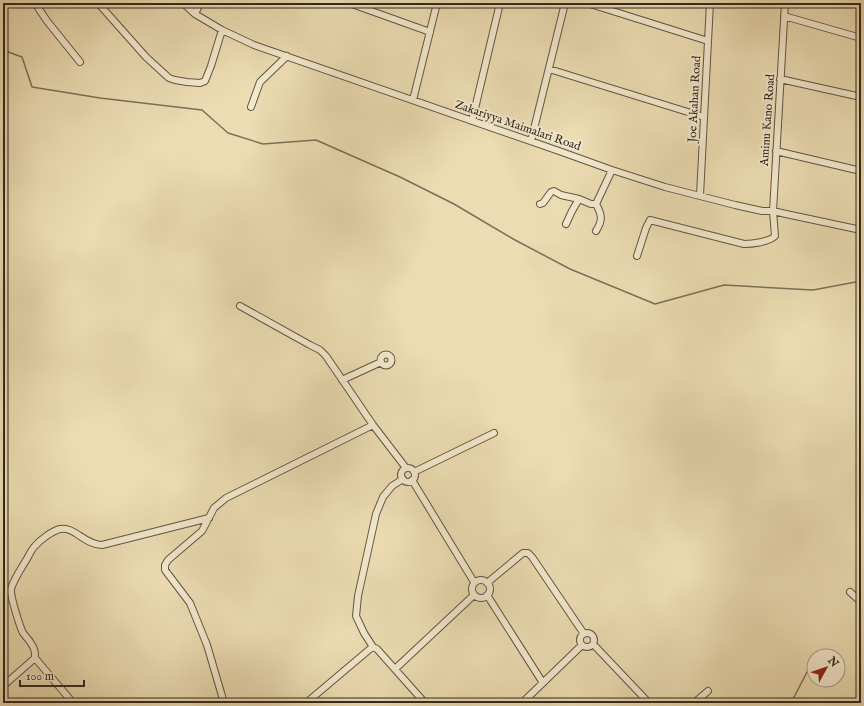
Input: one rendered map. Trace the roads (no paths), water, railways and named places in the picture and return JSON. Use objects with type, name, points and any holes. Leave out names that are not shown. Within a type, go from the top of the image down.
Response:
[{"type":"street","points":[[35,3],[80,62]]},
{"type":"street","points":[[98,3],[146,57],[169,78],[178,81],[200,83],[205,80],[222,30]]},
{"type":"street","name":"Zakariyya Maimalari Road","points":[[183,3],[195,14],[222,30],[254,45],[612,170],[665,187],[735,205],[762,211],[773,211],[861,230]]},
{"type":"street","points":[[195,14],[200,3]]},
{"type":"street","points":[[348,3],[430,32]]},
{"type":"street","points":[[413,100],[437,3]]},
{"type":"street","points":[[472,121],[500,3]]},
{"type":"street","points":[[531,141],[565,3]]},
{"type":"street","points":[[587,3],[708,41]]},
{"type":"street","name":"Joe Akahan Road","points":[[700,195],[710,3]]},
{"type":"street","name":"Aminu Kano Road","points":[[637,256],[650,220],[744,244],[774,238],[773,211],[785,3]]},
{"type":"street","points":[[784,16],[861,38]]},
{"type":"street","points":[[251,107],[260,82],[287,56]]},
{"type":"street","points":[[549,69],[704,118]]},
{"type":"street","points":[[780,79],[861,97]]},
{"type":"street","points":[[776,151],[861,171]]},
{"type":"street","points":[[596,231],[601,222],[601,215],[596,204],[612,170]]},
{"type":"street","points":[[540,204],[543,203],[551,192],[554,191],[561,195],[579,199],[591,204],[596,204]]},
{"type":"street","points":[[566,224],[579,199]]},
{"type":"street","points":[[240,306],[320,350],[326,356],[373,425],[406,468],[413,469],[415,475],[414,478],[409,482],[403,479]]},
{"type":"street","points":[[342,380],[381,362]]},
{"type":"street","points":[[223,703],[207,645],[190,603],[165,570],[165,565],[168,560],[202,532],[214,508],[226,498],[373,425]]},
{"type":"street","points":[[414,472],[494,433]]},
{"type":"street","points":[[403,479],[402,471],[406,468]]},
{"type":"street","points":[[403,479],[392,486],[383,496],[376,514],[362,573],[356,616],[364,633],[374,648],[377,648],[425,703]]},
{"type":"street","points":[[412,480],[474,582],[472,588],[474,595],[484,598],[490,589],[489,586],[483,580],[474,582]]},
{"type":"street","points":[[73,703],[35,658],[34,648],[23,632],[16,616],[11,596],[11,590],[20,570],[35,546],[50,533],[61,529],[71,530],[92,543],[102,545],[209,518]]},
{"type":"street","points":[[487,583],[523,553],[528,553],[584,634]]},
{"type":"street","points":[[850,592],[861,602]]},
{"type":"street","points":[[395,669],[474,595]]},
{"type":"street","points":[[487,595],[543,683]]},
{"type":"street","points":[[584,634],[588,633],[592,635],[594,639],[593,644],[649,703]]},
{"type":"street","points":[[582,645],[580,641],[584,634]]},
{"type":"street","points":[[582,645],[586,647],[593,644]]},
{"type":"street","points":[[522,703],[582,645]]},
{"type":"street","points":[[306,703],[370,649],[374,648]]},
{"type":"street","points":[[3,686],[35,658]]},
{"type":"street","points":[[694,703],[708,691]]},
{"type":"waterway","points":[[3,50],[22,57],[32,87],[100,98],[202,110],[228,133],[263,144],[316,140],[400,177],[454,204],[515,240],[570,269],[655,304],[724,285],[813,290],[861,281]]},
{"type":"waterway","points":[[791,703],[806,674]]}]
